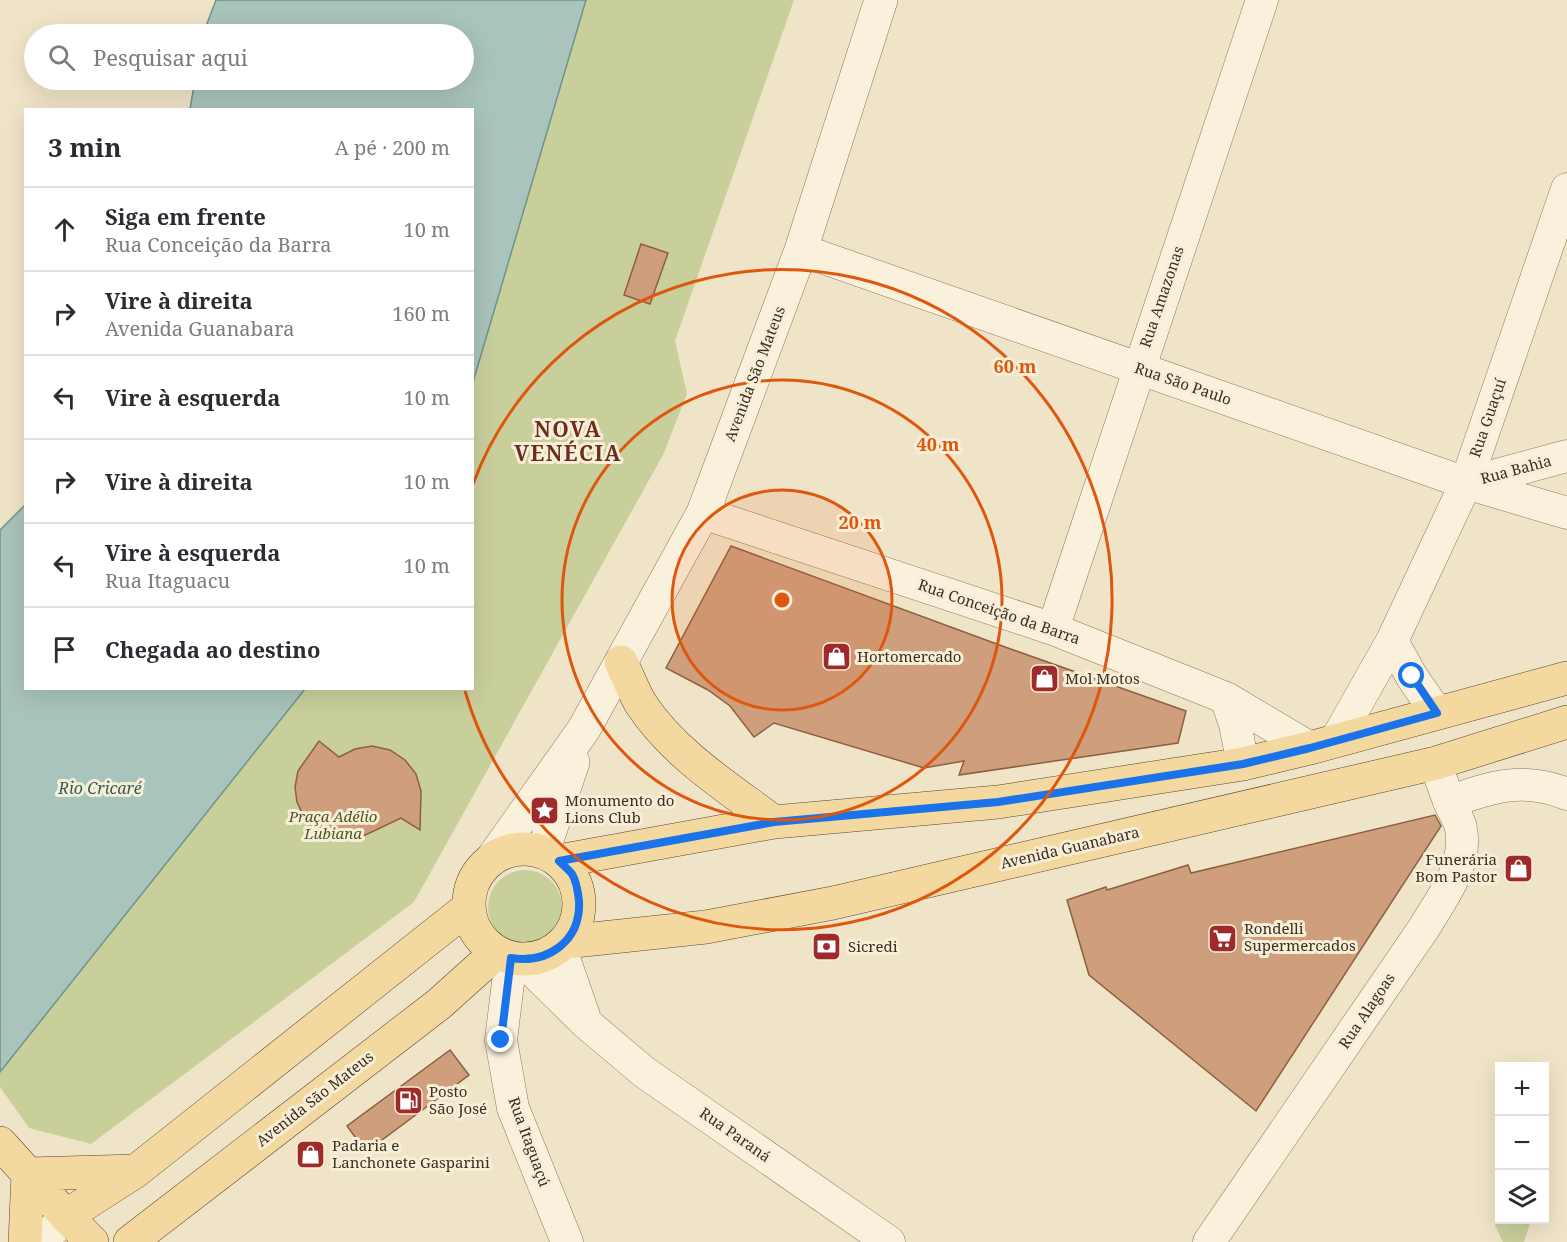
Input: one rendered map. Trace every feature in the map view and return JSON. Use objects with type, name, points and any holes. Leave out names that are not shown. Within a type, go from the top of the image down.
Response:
[{"type":"main road","points":[[621,662],[639,701],[654,723],[669,739],[774,822]]},
{"type":"main road","points":[[551,856],[774,822],[998,802],[1243,764],[1567,678]]},
{"type":"main road","name":"Avenida Guanabara","points":[[563,944],[706,927],[833,903],[1436,763],[1567,722]]},
{"type":"main road","points":[[525,848],[551,856],[571,874],[578,891],[579,909],[575,927],[563,944],[549,954],[536,958],[510,957],[483,941],[473,925],[469,907],[471,889],[479,873],[492,860],[507,851],[525,848]]},
{"type":"main road","points":[[66,1216],[136,1171],[469,907]]},
{"type":"main road","name":"Avenida São Mateus","points":[[130,1242],[439,1004],[510,957]]},
{"type":"main road","points":[[0,1143],[92,1242]]},
{"type":"main road","points":[[28,1174],[136,1171]]},
{"type":"main road","points":[[25,1242],[28,1174]]},
{"type":"street","name":"Avenida São Mateus","points":[[492,860],[584,729],[703,513],[801,250],[880,0]]},
{"type":"street","name":"Rua Amazonas","points":[[1053,628],[1262,0]]},
{"type":"street","name":"Rua Guaçuí","points":[[1392,641],[1466,483],[1567,189]]},
{"type":"street","name":"Rua São Paulo","points":[[801,250],[1466,483],[1567,513]]},
{"type":"street","name":"Rua Bahia","points":[[1466,483],[1567,456]]},
{"type":"street","name":"Rua Conceição da Barra","points":[[703,513],[1053,628],[1226,698]]},
{"type":"street","points":[[1226,698],[1323,744],[1392,641],[1437,713]]},
{"type":"street","points":[[1226,698],[1235,724],[1243,764]]},
{"type":"street","name":"Avenida São Mateus","points":[[551,856],[584,729]]},
{"type":"street","name":"Rua Alagoas","points":[[1209,1242],[1424,928],[1449,886],[1459,862],[1462,844],[1461,827],[1449,802],[1436,763]]},
{"type":"street","points":[[1449,802],[1485,789],[1511,784],[1555,789],[1567,794]]},
{"type":"street","points":[[563,944],[586,1023]]},
{"type":"street","name":"Rua Paraná","points":[[510,957],[644,1072],[889,1242]]},
{"type":"street","name":"Rua Itaguaçú","points":[[510,957],[501,1040],[513,1108],[567,1242]]},
{"type":"street","points":[[41,1242],[66,1216]]},
{"type":"green space","name":"Praça Adélio Lubiana","points":[[586,0],[794,0],[675,341],[687,394],[663,455],[414,902],[91,1144],[29,1128],[0,1087],[0,1072],[304,690],[474,690],[474,379]]},
{"type":"green space","points":[[525,870],[546,876],[556,886],[562,907],[556,928],[546,938],[525,944],[504,938],[494,928],[488,907],[494,886],[504,876]]},
{"type":"green space","points":[[1530,1224],[1524,1242],[1503,1242],[1495,1225]]},
{"type":"water","points":[[216,0],[586,0],[474,379],[474,108],[190,108],[193,90],[474,90],[474,24],[207,24]]},
{"type":"water","name":"Rio Cricaré","points":[[24,506],[24,690],[304,690],[0,1072],[0,530]]},
{"type":"building","points":[[641,244],[668,253],[650,304],[624,295]]},
{"type":"building","name":"Hortomercado","points":[[731,546],[1186,711],[1178,743],[959,775],[964,761],[924,768],[774,723],[754,737],[730,706],[708,690],[666,668]]},
{"type":"building","points":[[319,741],[339,757],[355,749],[372,746],[390,750],[405,760],[416,774],[421,791],[420,830],[401,818],[359,838],[343,839],[314,828],[304,817],[297,802],[295,787],[298,771]]},
{"type":"building","name":"Rondelli Supermercados","points":[[1435,815],[1441,826],[1256,1111],[1089,975],[1067,900],[1188,865],[1191,873]]},
{"type":"building","name":"Posto São José","points":[[450,1050],[469,1075],[366,1152],[347,1126]]},
{"type":"place","name":"Hortomercado","points":[[836,657]]},
{"type":"place","name":"Mol Motos","points":[[1044,679]]},
{"type":"place","name":"Monumento do Lions Club","points":[[544,810]]},
{"type":"place","name":"Funerária Bom Pastor","points":[[1518,869]]},
{"type":"place","name":"Rondelli Supermercados","points":[[1223,938]]},
{"type":"place","name":"Sicredi","points":[[827,947]]},
{"type":"place","name":"Posto São José","points":[[408,1101]]},
{"type":"place","name":"Padaria e Lanchonete Gasparini","points":[[311,1155]]},
{"type":"district","name":"NOVA VENÉCIA","points":[[568,442]]},
{"type":"route","points":[[501,1040],[511,958],[522,960],[549,954],[565,942],[575,927],[579,909],[578,891],[571,874],[559,861],[774,822],[998,802],[1243,764],[1437,713],[1412,676]]}]
